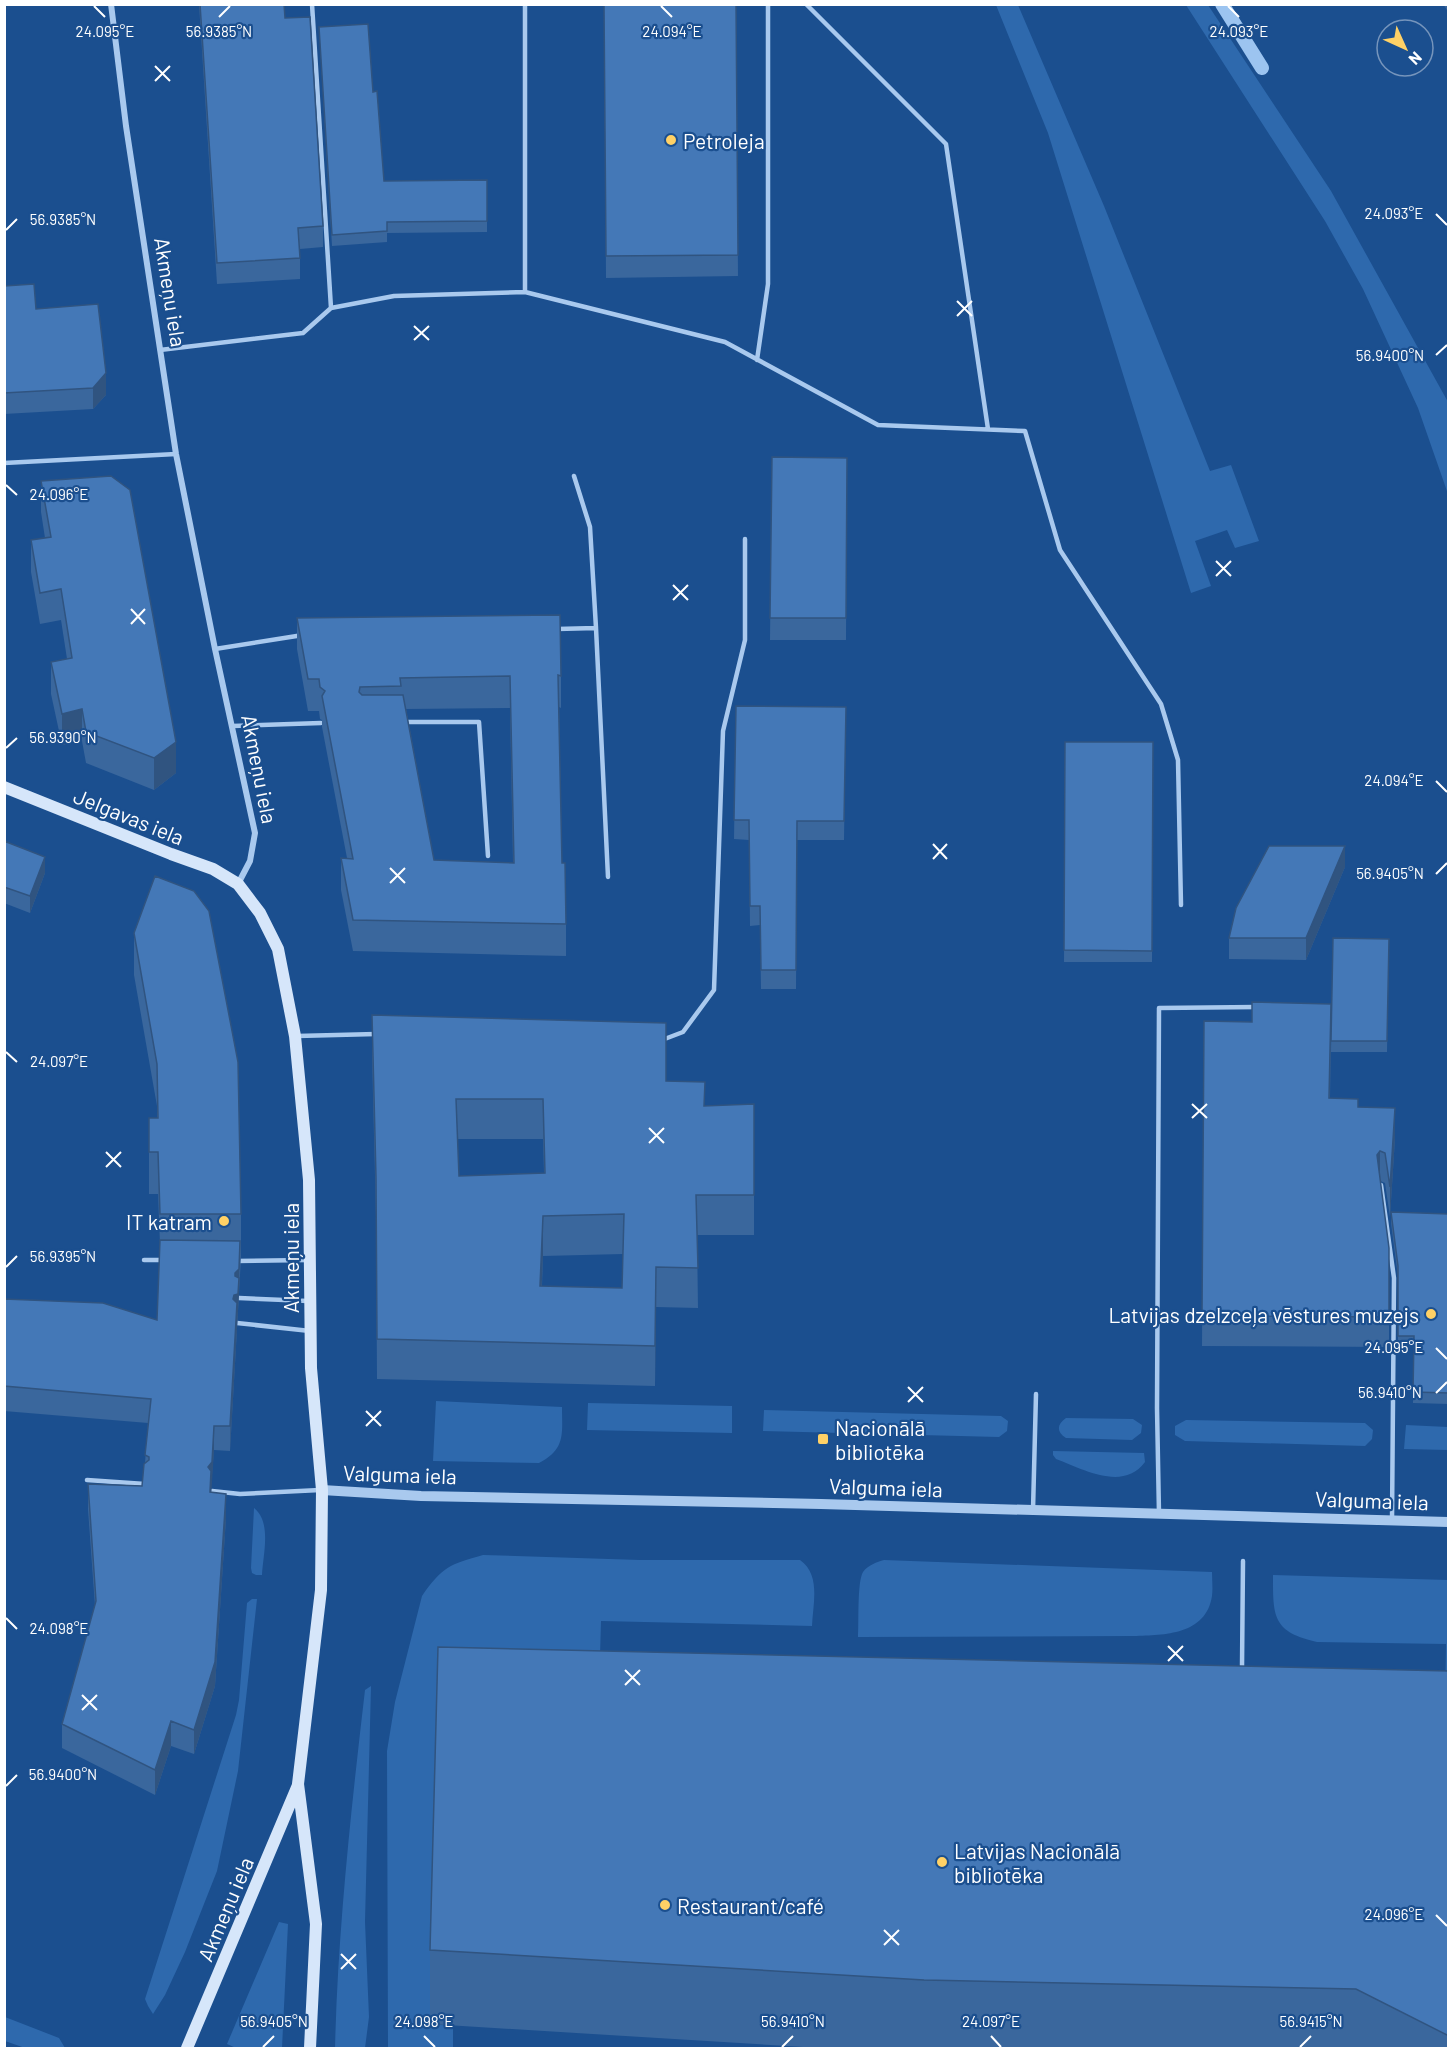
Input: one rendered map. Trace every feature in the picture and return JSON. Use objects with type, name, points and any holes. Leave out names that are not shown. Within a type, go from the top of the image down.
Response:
[{"type":"main road","name":"Jelgavas iela","points":[[4,787],[213,869],[238,884]]},
{"type":"main road","name":"Akmeņu iela","points":[[238,884],[260,913],[278,949],[295,1036],[309,1180],[311,1368],[322,1490],[321,1590],[298,1784],[316,1924],[310,2049]]},
{"type":"main road","name":"Akmeņu iela","points":[[187,2049],[298,1784]]},
{"type":"street","name":"Akmeņu iela","points":[[111,4],[126,126],[176,454],[214,649],[255,833],[249,861],[238,884]]},
{"type":"street","name":"Valguma iela","points":[[322,1490],[421,1496],[1449,1522]]},
{"type":"lane","points":[[312,4],[331,308]]},
{"type":"lane","points":[[525,4],[525,292]]},
{"type":"lane","points":[[757,360],[768,284],[768,4]]},
{"type":"lane","points":[[806,4],[946,144],[988,429]]},
{"type":"lane","points":[[160,350],[303,333],[331,308],[394,296],[525,292],[725,342],[878,425],[1025,431],[1060,550],[1161,704],[1178,759],[1181,905]]},
{"type":"lane","points":[[4,463],[176,454]]},
{"type":"lane","points":[[574,476],[591,527],[608,877]]},
{"type":"lane","points":[[651,1044],[683,1032],[714,990],[723,731],[745,640],[745,539]]},
{"type":"lane","points":[[549,629],[596,628]]},
{"type":"lane","points":[[214,649],[310,635]]},
{"type":"lane","points":[[398,722],[479,722],[488,856]]},
{"type":"lane","points":[[232,726],[321,723]]},
{"type":"lane","points":[[1160,1514],[1157,1408],[1159,1008],[1269,1006]]},
{"type":"lane","points":[[295,1036],[382,1034]]},
{"type":"lane","points":[[1381,1185],[1394,1278],[1392,1521]]},
{"type":"lane","points":[[144,1260],[166,1260]]},
{"type":"lane","points":[[232,1261],[310,1260]]},
{"type":"lane","points":[[239,1298],[310,1301]]},
{"type":"lane","points":[[237,1323],[310,1331]]},
{"type":"lane","points":[[1033,1510],[1036,1394]]},
{"type":"lane","points":[[87,1480],[145,1484]]},
{"type":"lane","points":[[212,1491],[240,1494],[322,1490]]},
{"type":"lane","points":[[1242,1667],[1243,1561]]},
{"type":"lane","points":[[1231,1666],[1254,1667]]},
{"type":"shaded area","points":[[996,5],[1018,5],[1104,206],[1210,471],[1231,465],[1259,541],[1235,548],[1227,530],[1195,541],[1211,586],[1191,593],[1048,133]]},
{"type":"shaded area","points":[[1186,5],[1208,5],[1331,191],[1448,402],[1448,494],[1418,408],[1363,289],[1325,221]]},
{"type":"shaded area","points":[[436,1401],[562,1407],[561,1440],[554,1452],[539,1463],[433,1461]]},
{"type":"shaded area","points":[[588,1403],[732,1406],[732,1433],[587,1430]]},
{"type":"shaded area","points":[[764,1410],[1001,1416],[1008,1421],[1007,1431],[999,1437],[763,1431]]},
{"type":"shaded area","points":[[1066,1418],[1133,1419],[1142,1425],[1141,1433],[1132,1440],[1066,1438],[1059,1428]]},
{"type":"shaded area","points":[[1186,1420],[1365,1423],[1373,1430],[1372,1439],[1365,1446],[1185,1441],[1175,1435],[1175,1426]]},
{"type":"shaded area","points":[[1406,1425],[1448,1427],[1448,1450],[1404,1449]]},
{"type":"shaded area","points":[[1053,1451],[1144,1453],[1145,1462],[1136,1471],[1126,1476],[1102,1476],[1056,1459]]},
{"type":"shaded area","points":[[254,1508],[260,1514],[265,1530],[262,1575],[252,1573],[251,1568]]},
{"type":"shaded area","points":[[483,1555],[640,1560],[800,1560],[807,1566],[813,1581],[812,1626],[601,1621],[599,1692],[430,2024],[453,2026],[453,2048],[388,2048],[387,1751],[395,1702],[422,1596],[435,1579],[448,1568]]},
{"type":"shaded area","points":[[884,1560],[1212,1572],[1212,1596],[1202,1619],[1193,1626],[1158,1635],[858,1637],[861,1577],[867,1567]]},
{"type":"shaded area","points":[[1273,1575],[1448,1580],[1448,1710],[1445,1710],[1446,1644],[1317,1642],[1302,1638],[1283,1627],[1278,1620],[1275,1612]]},
{"type":"shaded area","points":[[252,1599],[257,1599],[238,1771],[217,1871],[185,1952],[165,1995],[153,2014],[145,1999],[236,1715],[247,1603]]},
{"type":"shaded area","points":[[371,1686],[365,1922],[369,2017],[365,2048],[335,2048],[342,1914],[350,1825],[365,1690]]},
{"type":"shaded area","points":[[279,1922],[288,1924],[282,2048],[236,2048],[227,2044]]},
{"type":"shaded area","points":[[5,2017],[59,2038],[65,2048],[25,2048],[5,2041]]},
{"type":"building","points":[[200,4],[284,4],[285,18],[310,17],[323,226],[298,228],[300,258],[217,263]]},
{"type":"building","name":"Petroleja","points":[[604,4],[736,4],[738,255],[606,256]]},
{"type":"building","points":[[368,24],[373,92],[377,91],[384,181],[487,180],[487,221],[387,222],[387,231],[332,235],[319,27]]},
{"type":"building","points":[[34,284],[36,309],[98,304],[106,373],[93,388],[4,393],[4,286]]},
{"type":"building","points":[[772,457],[847,458],[846,618],[770,618]]},
{"type":"building","points":[[111,476],[130,490],[176,742],[154,758],[86,732],[82,709],[62,714],[51,662],[72,658],[61,589],[40,593],[31,540],[51,537],[41,481]]},
{"type":"building","points":[[560,615],[561,676],[558,675],[562,863],[565,863],[566,924],[353,920],[341,858],[353,859],[322,696],[325,691],[320,687],[319,679],[308,679],[297,618]],"holes":[[[510,676],[514,863],[434,860],[403,695],[362,695],[359,692],[360,687],[401,686],[400,678]]]},
{"type":"building","points":[[736,706],[846,707],[844,821],[797,821],[796,970],[761,970],[760,906],[750,906],[749,820],[734,820]]},
{"type":"building","points":[[1065,742],[1153,742],[1152,951],[1064,950]]},
{"type":"building","points":[[4,841],[45,857],[30,896],[4,887]]},
{"type":"building","points":[[1269,846],[1345,846],[1306,938],[1229,938],[1236,908]]},
{"type":"building","points":[[155,876],[194,891],[209,911],[238,1062],[241,1214],[160,1214],[158,1152],[149,1152],[149,1118],[158,1118],[157,1064],[134,933]]},
{"type":"building","points":[[1333,938],[1389,939],[1387,1041],[1331,1041]]},
{"type":"building","points":[[1252,1002],[1331,1004],[1329,1098],[1358,1099],[1358,1107],[1395,1108],[1390,1187],[1385,1153],[1380,1151],[1377,1155],[1389,1248],[1389,1317],[1202,1316],[1204,1021],[1252,1022]]},
{"type":"building","points":[[372,1015],[666,1023],[666,1081],[705,1082],[704,1106],[754,1104],[754,1195],[696,1195],[698,1268],[656,1267],[655,1346],[377,1339]],"holes":[[[456,1099],[543,1099],[545,1173],[459,1176]],[[624,1214],[622,1288],[540,1286],[543,1216]]]},
{"type":"building","name":"Latvijas dzelzceļa vēstures muzejs","points":[[1391,1212],[1449,1214],[1449,1393],[1413,1392],[1414,1336],[1398,1336],[1398,1266]]},
{"type":"building","points":[[160,1240],[240,1241],[239,1269],[235,1273],[235,1276],[239,1278],[238,1294],[234,1295],[233,1299],[237,1303],[230,1426],[214,1426],[212,1462],[208,1467],[211,1471],[210,1492],[226,1494],[215,1662],[194,1730],[171,1721],[155,1770],[62,1724],[96,1601],[88,1484],[142,1486],[144,1464],[149,1460],[149,1457],[145,1455],[151,1399],[4,1386],[4,1299],[103,1303],[157,1320]]},
{"type":"building","name":"Latvijas Nacionālā bibliotēka","points":[[438,1647],[1449,1671],[1449,2036],[1356,1989],[924,1980],[430,1950]]},
{"type":"waterway","points":[[1222,4],[1262,68]]},
{"type":"place","name":"Petroleja","points":[[671,140]]},
{"type":"place","name":"IT katram","points":[[224,1221]]},
{"type":"place","name":"Latvijas dzelzceļa vēstures muzejs","points":[[1431,1314]]},
{"type":"place","name":"Nacionālā bibliotēka","points":[[823,1439]]},
{"type":"place","name":"Latvijas Nacionālā bibliotēka","points":[[942,1862]]},
{"type":"place","name":"Restaurant/café","points":[[665,1905]]}]
